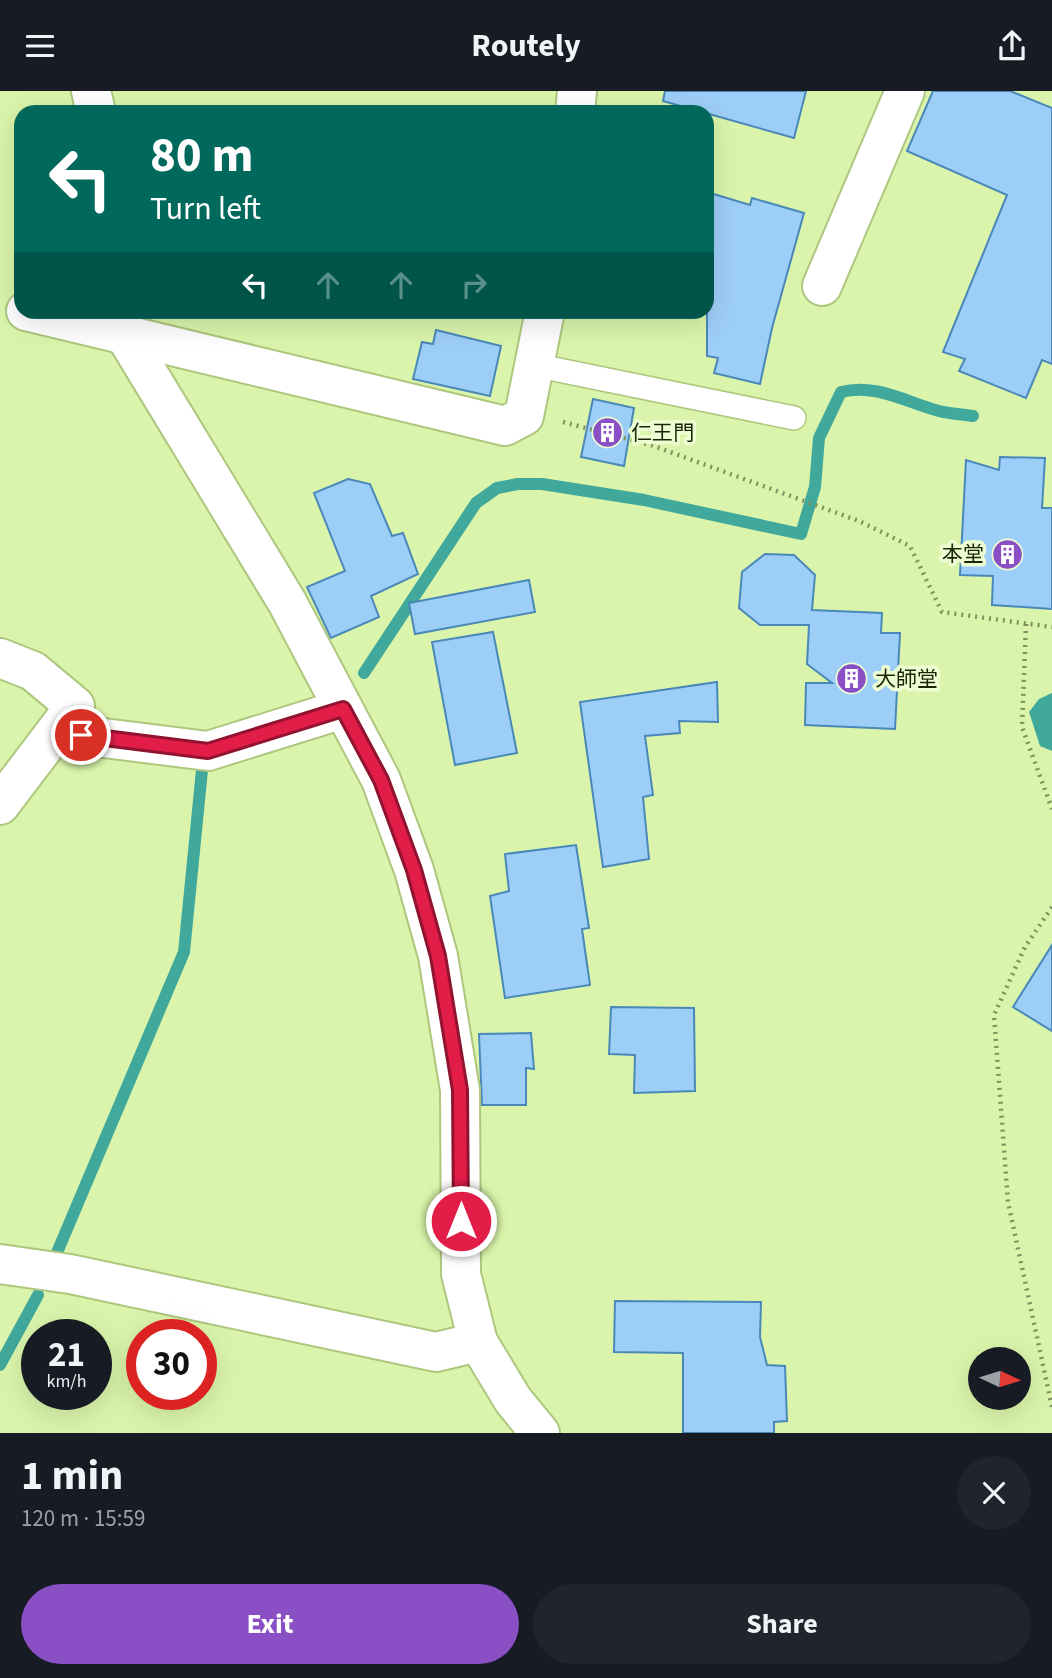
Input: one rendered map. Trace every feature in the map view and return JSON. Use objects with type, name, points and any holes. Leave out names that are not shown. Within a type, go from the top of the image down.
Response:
[{"type":"street","points":[[822,286],[905,91]]},
{"type":"street","points":[[85,319],[124,324],[505,426],[524,416],[543,319]]},
{"type":"street","points":[[124,324],[287,602],[381,780],[414,870],[438,956],[460,1090],[461,1274],[478,1342],[513,1401],[540,1433]]},
{"type":"street","points":[[0,658],[33,671],[75,706],[0,805]]},
{"type":"street","points":[[56,732],[208,751],[343,709]]},
{"type":"street","points":[[0,1263],[70,1275],[436,1352],[478,1342]]},
{"type":"lane","points":[[534,365],[794,418]]},
{"type":"path","points":[[524,416],[580,425],[651,445],[859,521],[910,546],[942,612],[1052,627]]},
{"type":"path","points":[[1026,624],[1022,727],[1052,809]]},
{"type":"path","points":[[1052,907],[1026,947],[994,1015],[1008,1202],[1052,1407]]},
{"type":"water","points":[[1052,693],[1052,751],[1040,746],[1029,712],[1039,699]]},
{"type":"building","points":[[665,91],[806,91],[794,138],[714,115],[714,105],[677,105],[663,101]]},
{"type":"building","points":[[933,91],[1010,91],[1052,108],[1052,364],[1042,360],[1026,398],[959,371],[965,359],[943,352],[1007,195],[907,151]]},
{"type":"building","points":[[714,194],[750,205],[752,198],[804,213],[772,328],[760,384],[714,373],[718,358],[707,356],[707,319],[714,319]]},
{"type":"building","points":[[436,330],[501,346],[490,396],[413,379],[422,342],[433,344]]},
{"type":"building","name":"仁王門","points":[[593,399],[634,408],[624,466],[581,457]]},
{"type":"building","name":"本堂","points":[[1000,457],[1045,458],[1042,508],[1052,508],[1052,609],[992,605],[993,576],[960,575],[966,460],[999,470]]},
{"type":"building","points":[[348,479],[370,484],[392,536],[403,533],[418,574],[371,596],[379,617],[331,638],[307,587],[345,571],[314,493]]},
{"type":"building","name":"大師堂","points":[[765,554],[794,555],[815,575],[812,610],[882,613],[881,633],[900,633],[895,729],[805,725],[806,683],[832,683],[807,664],[809,625],[760,625],[739,608],[742,572]]},
{"type":"building","points":[[529,580],[535,612],[415,634],[409,603]]},
{"type":"building","points":[[493,632],[517,753],[455,765],[432,642]]},
{"type":"building","points":[[717,682],[718,722],[679,721],[680,733],[645,736],[653,795],[643,797],[649,859],[603,867],[580,702]]},
{"type":"building","points":[[576,845],[589,928],[582,929],[590,985],[505,998],[490,896],[509,891],[505,854]]},
{"type":"building","points":[[1052,945],[1052,1031],[1013,1007]]},
{"type":"building","points":[[611,1007],[694,1008],[695,1091],[634,1093],[635,1055],[609,1054]]},
{"type":"building","points":[[531,1033],[534,1069],[526,1068],[526,1105],[482,1105],[479,1034]]},
{"type":"building","points":[[615,1301],[761,1302],[760,1337],[767,1365],[785,1366],[787,1421],[774,1422],[774,1433],[683,1433],[683,1353],[614,1352]]},
{"type":"waterway","points":[[364,673],[476,503],[497,488],[518,484],[542,484],[644,500],[801,534],[815,487],[819,438],[841,392],[878,392],[939,411],[973,416]]},
{"type":"waterway","points":[[56,1255],[184,952],[202,770]]},
{"type":"waterway","points":[[0,1365],[38,1295]]},
{"type":"place","name":"仁王門","points":[[608,433]]},
{"type":"place","name":"本堂","points":[[1007,554]]},
{"type":"place","name":"大師堂","points":[[852,679]]},
{"type":"route","points":[[81,735],[208,751],[343,709],[381,780],[414,870],[438,956],[460,1090],[461,1221]]}]
